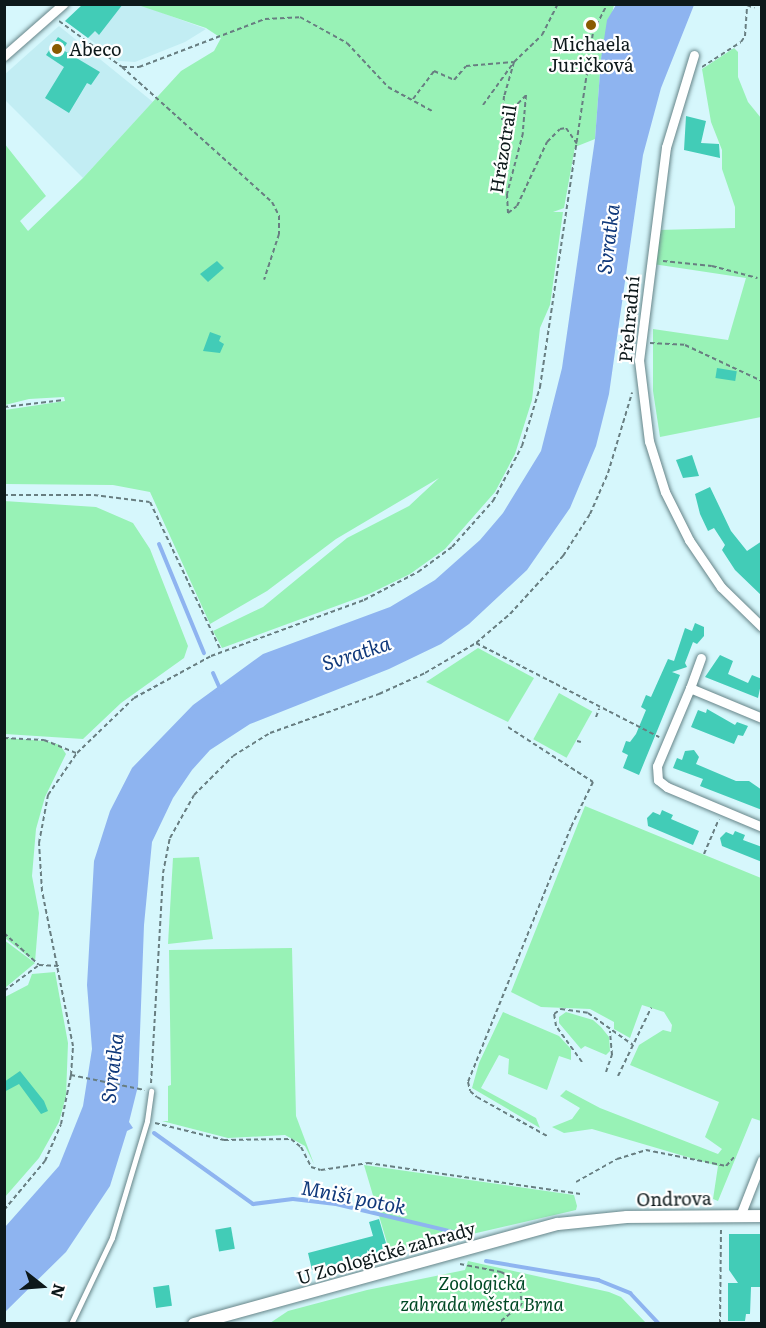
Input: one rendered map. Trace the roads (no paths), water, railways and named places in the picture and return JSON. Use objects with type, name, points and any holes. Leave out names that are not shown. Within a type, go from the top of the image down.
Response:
[{"type":"street","points":[[4,56],[63,4]]},
{"type":"street","name":"Přehradní","points":[[692,59],[666,147],[639,360],[649,441],[665,492],[689,540],[721,587],[762,627]]},
{"type":"street","points":[[701,658],[657,766],[658,780],[762,827]]},
{"type":"street","points":[[690,688],[762,718]]},
{"type":"street","points":[[740,1216],[762,1160]]},
{"type":"street","name":"Ondrova","points":[[588,1220],[762,1216]]},
{"type":"street","name":"U Zoologické zahrady","points":[[194,1323],[532,1231],[588,1220]]},
{"type":"lane","points":[[71,1323],[112,1238],[147,1121],[149,1091]]},
{"type":"water","name":"Svratka","points":[[616,5],[694,5],[661,88],[643,155],[609,394],[596,446],[570,508],[527,570],[469,624],[441,644],[389,669],[250,724],[210,750],[192,770],[173,798],[152,842],[144,925],[138,1086],[129,1122],[133,1128],[127,1131],[110,1186],[66,1252],[5,1312],[5,1227],[59,1166],[83,1106],[92,1049],[87,985],[94,861],[110,811],[132,768],[193,705],[263,654],[390,607],[435,580],[480,540],[503,513],[541,451],[562,368],[595,139],[601,59],[607,20]]},
{"type":"waterway","points":[[159,544],[204,653]]},
{"type":"waterway","points":[[213,673],[221,691]]},
{"type":"waterway","name":"Mniší potok","points":[[154,1133],[253,1204],[293,1199],[336,1204],[462,1234]]},
{"type":"waterway","name":"Mniší potok","points":[[486,1261],[598,1280],[630,1293],[659,1324]]},
{"type":"place","name":"Michaela Juričková","points":[[591,25]]},
{"type":"place","name":"Abeco","points":[[57,49]]},
{"type":"park label","name":"Zoologická zahrada města Brna","points":[[482,1294]]}]
